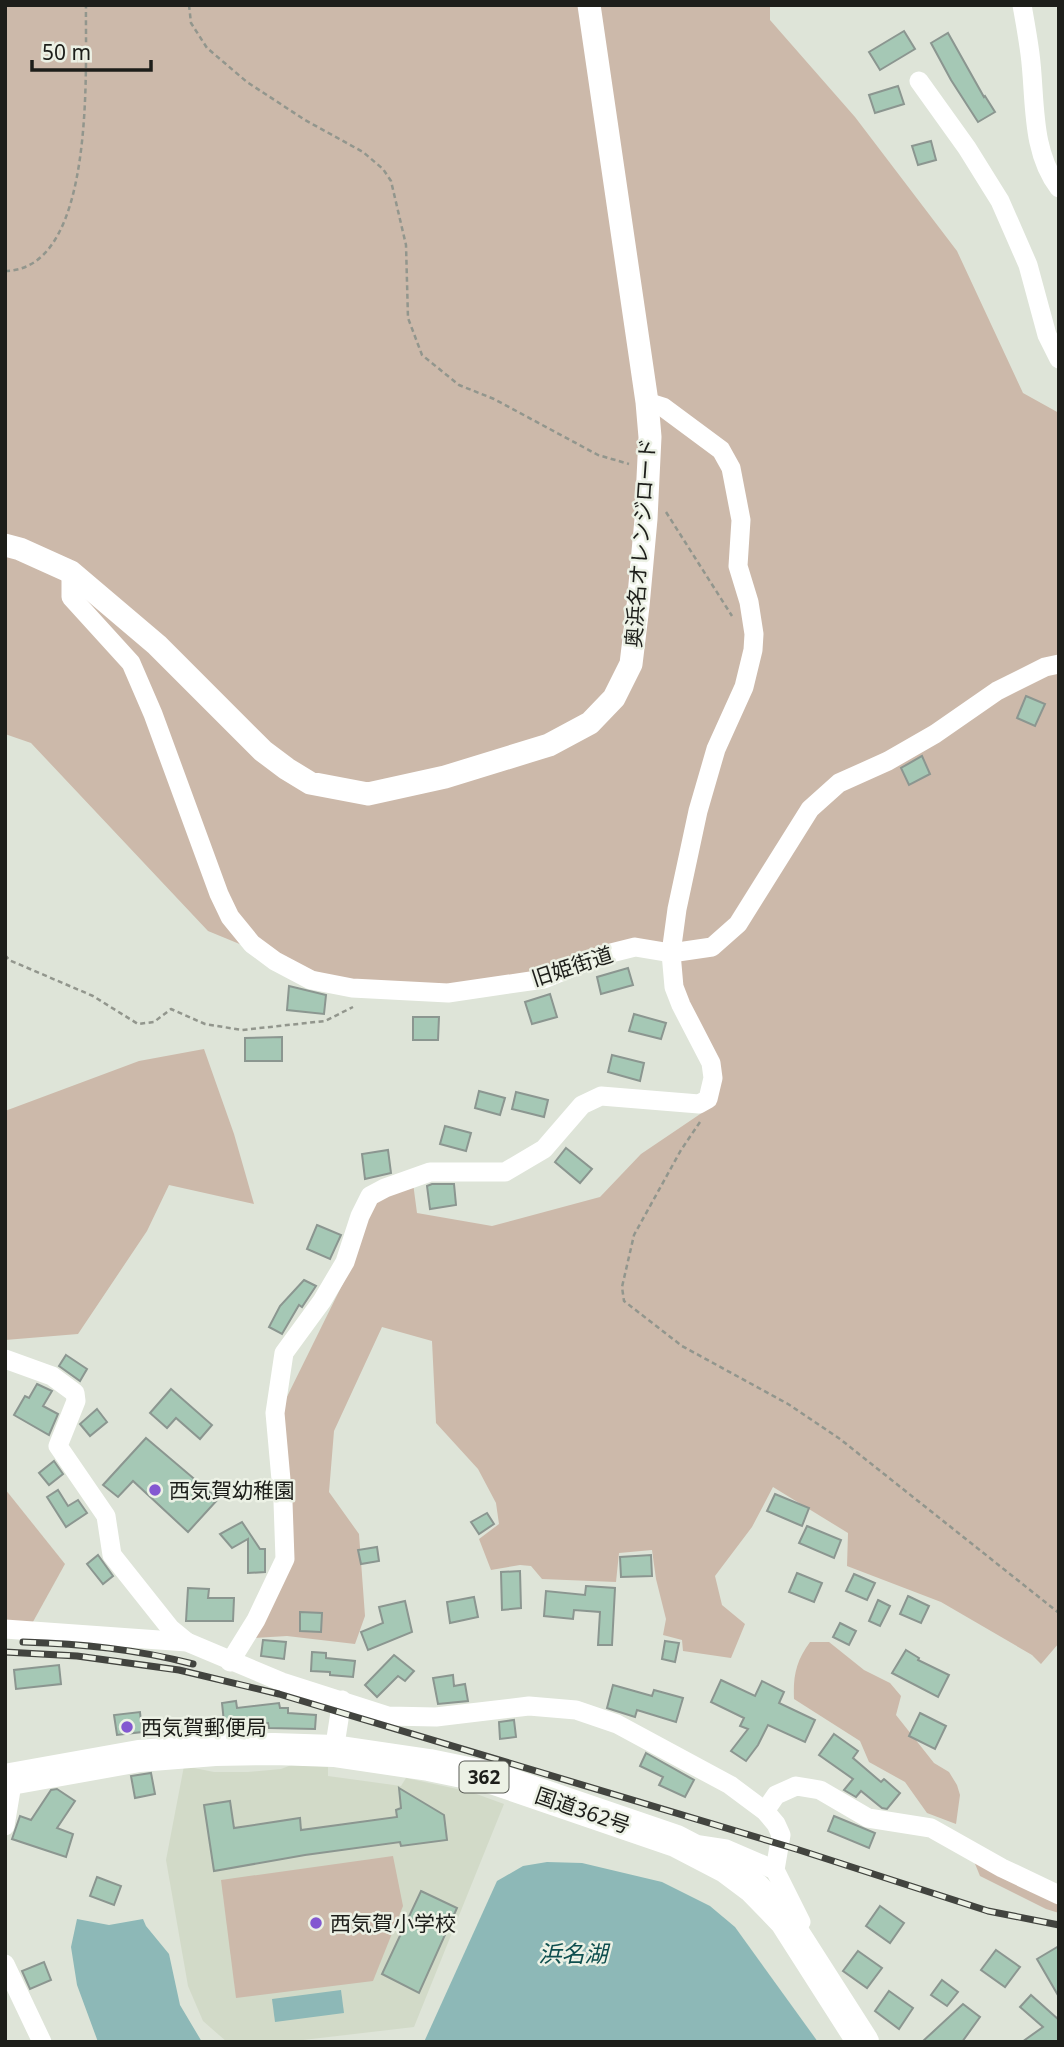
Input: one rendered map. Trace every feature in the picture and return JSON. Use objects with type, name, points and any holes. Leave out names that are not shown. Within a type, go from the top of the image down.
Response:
[{"type":"highway","name":"国道362号","points":[[9,1779],[139,1756],[274,1749],[334,1751],[429,1765],[492,1778],[676,1841],[726,1867],[754,1888],[785,1920],[863,2042]]},
{"type":"street","name":"奥浜名オレンジロード","points":[[5,545],[71,572],[157,645],[263,751],[310,783],[368,793],[458,773],[549,745],[590,723],[614,698],[631,664],[645,531],[650,437],[589,5]]},
{"type":"street","points":[[1022,5],[1030,53],[1038,140],[1044,162],[1059,187]]},
{"type":"street","points":[[919,81],[967,148],[1000,201],[1028,265],[1047,335],[1059,359]]},
{"type":"street","points":[[230,1662],[257,1620],[285,1559],[275,1413],[284,1353],[345,1262],[360,1216],[370,1196],[430,1172],[505,1172],[544,1149],[582,1105],[601,1096],[699,1104],[708,1099],[713,1078],[711,1063],[674,987],[671,953],[677,909],[698,811],[716,749],[744,687],[754,634],[749,602],[738,566],[741,520],[731,468],[720,450],[663,407],[647,402]]},
{"type":"street","name":"旧姫街道","points":[[71,572],[71,597],[131,663],[230,917],[252,944],[275,961],[311,980],[352,988],[448,993],[544,979],[603,955],[635,947],[671,953],[712,947],[738,923],[810,809],[839,783],[888,761],[935,734],[997,691],[1045,667],[1059,664]]},
{"type":"street","points":[[5,1359],[52,1376],[75,1393],[76,1401],[58,1446],[106,1516],[112,1555],[170,1628],[187,1642],[282,1682],[388,1716],[436,1717],[529,1706],[576,1710],[617,1724],[730,1785],[765,1811],[776,1824],[781,1835],[775,1870],[789,1902],[807,1932],[803,1945]]},
{"type":"street","points":[[5,1629],[187,1642]]},
{"type":"street","points":[[334,1751],[342,1700]]},
{"type":"street","points":[[5,1826],[9,1779]]},
{"type":"street","points":[[765,1811],[776,1796],[796,1786],[820,1790],[868,1818],[931,1828],[1002,1868],[1059,1895]]},
{"type":"street","points":[[676,1841],[726,1849],[775,1870]]},
{"type":"street","points":[[5,1964],[41,2042]]},
{"type":"path","points":[[5,271],[30,265],[47,252],[68,213],[78,174],[84,127],[86,5]]},
{"type":"path","points":[[189,5],[191,23],[207,48],[247,82],[305,120],[363,152],[383,169],[391,181],[406,245],[408,318],[422,355],[459,385],[494,399],[598,455],[647,470]]},
{"type":"path","points":[[662,503],[734,617],[754,634]]},
{"type":"path","points":[[5,955],[9,960],[93,996],[138,1024],[153,1023],[171,1009],[205,1024],[242,1030],[295,1026],[325,1021],[380,990]]},
{"type":"path","points":[[708,1099],[699,1123],[634,1234],[622,1287],[624,1301],[682,1346],[788,1404],[840,1439],[1059,1613]]},
{"type":"shaded area","points":[[5,5],[770,5],[770,20],[855,117],[957,251],[1023,393],[1059,413],[1059,1643],[1041,1664],[1032,1655],[941,1602],[847,1566],[848,1533],[773,1487],[752,1527],[715,1576],[722,1605],[745,1624],[731,1658],[683,1651],[682,1640],[663,1635],[666,1619],[652,1550],[619,1553],[616,1582],[542,1579],[531,1566],[491,1570],[479,1539],[499,1524],[496,1503],[478,1469],[436,1423],[432,1341],[382,1327],[334,1431],[329,1492],[359,1534],[365,1616],[355,1644],[287,1636],[253,1638],[287,1559],[276,1419],[350,1269],[370,1196],[413,1183],[417,1213],[492,1226],[600,1197],[641,1154],[715,1104],[670,953],[647,949],[470,990],[357,983],[288,964],[208,931],[31,743],[5,734]]},
{"type":"shaded area","points":[[204,1049],[234,1134],[254,1204],[169,1185],[147,1231],[78,1334],[5,1340],[5,1111],[139,1061]]},
{"type":"shaded area","points":[[5,1489],[65,1564],[29,1629],[5,1629]]},
{"type":"shaded area","points":[[810,1642],[829,1642],[864,1670],[890,1683],[901,1696],[896,1715],[934,1763],[949,1772],[957,1785],[960,1795],[956,1824],[927,1813],[905,1782],[869,1762],[860,1741],[794,1699],[796,1669]]},
{"type":"shaded area","name":"西気賀小学校","points":[[294,1764],[328,1767],[328,1776],[401,1786],[406,1778],[471,1792],[504,1804],[414,2027],[286,2042],[227,2042],[203,2021],[188,1986],[166,1860],[184,1766],[214,1772],[248,1772],[281,1769]]},
{"type":"shaded area","points":[[969,1849],[1059,1895],[1059,1913],[980,1876]]},
{"type":"shaded area","points":[[393,1856],[403,1906],[373,1981],[236,1998],[221,1880]]},
{"type":"water","name":"浜名湖","points":[[547,1862],[582,1863],[662,1882],[710,1906],[735,1927],[818,2042],[424,2042],[497,1881],[523,1866]]},
{"type":"water","points":[[77,1919],[109,1925],[143,1919],[169,1954],[180,2005],[202,2042],[98,2042],[77,1985],[71,1947]]},
{"type":"water","points":[[341,1990],[344,2013],[275,2022],[272,1999]]},
{"type":"building","points":[[904,31],[915,49],[880,70],[869,52]]},
{"type":"building","points":[[948,33],[995,112],[978,122],[931,43]]},
{"type":"building","points":[[898,86],[904,104],[875,113],[869,95]]},
{"type":"building","points":[[931,141],[936,160],[918,165],[912,146]]},
{"type":"building","points":[[1026,696],[1045,704],[1035,726],[1017,718]]},
{"type":"building","points":[[922,756],[930,774],[909,785],[901,768]]},
{"type":"building","points":[[628,968],[633,985],[601,994],[597,977]]},
{"type":"building","points":[[289,986],[326,995],[324,1014],[287,1010]]},
{"type":"building","points":[[550,994],[557,1017],[532,1024],[525,1002]]},
{"type":"building","points":[[634,1014],[666,1023],[661,1039],[629,1031]]},
{"type":"building","points":[[413,1017],[439,1017],[438,1040],[413,1040]]},
{"type":"building","points":[[282,1037],[282,1061],[245,1061],[245,1038]]},
{"type":"building","points":[[612,1055],[644,1063],[640,1081],[608,1072]]},
{"type":"building","points":[[479,1091],[505,1098],[500,1115],[475,1108]]},
{"type":"building","points":[[516,1092],[548,1100],[544,1117],[512,1109]]},
{"type":"building","points":[[445,1126],[471,1133],[466,1151],[440,1144]]},
{"type":"building","points":[[566,1148],[592,1169],[580,1183],[555,1162]]},
{"type":"building","points":[[388,1150],[391,1173],[365,1179],[362,1154]]},
{"type":"building","points":[[454,1184],[456,1205],[430,1209],[427,1186]]},
{"type":"building","points":[[317,1225],[341,1235],[330,1259],[307,1249]]},
{"type":"building","points":[[304,1280],[316,1286],[302,1307],[299,1305],[282,1334],[269,1327],[280,1306]]},
{"type":"building","points":[[66,1355],[87,1369],[80,1381],[59,1366]]},
{"type":"building","points":[[37,1384],[52,1391],[43,1406],[58,1414],[49,1435],[14,1415],[25,1396],[29,1398]]},
{"type":"building","points":[[171,1389],[212,1425],[200,1439],[176,1418],[167,1428],[150,1413]]},
{"type":"building","points":[[97,1409],[107,1422],[90,1436],[80,1424]]},
{"type":"building","points":[[146,1438],[218,1499],[188,1532],[133,1481],[118,1497],[103,1485]]},
{"type":"building","points":[[54,1461],[63,1474],[49,1485],[39,1473]]},
{"type":"building","points":[[58,1490],[68,1506],[78,1500],[87,1513],[66,1527],[47,1497]]},
{"type":"building","points":[[775,1494],[809,1508],[802,1526],[767,1511]]},
{"type":"building","points":[[487,1513],[494,1524],[479,1534],[471,1522]]},
{"type":"building","points":[[242,1522],[260,1549],[265,1549],[265,1572],[248,1573],[248,1539],[232,1548],[220,1534]]},
{"type":"building","points":[[807,1526],[841,1540],[834,1558],[799,1543]]},
{"type":"building","points":[[377,1547],[379,1561],[361,1564],[358,1550]]},
{"type":"building","points":[[98,1555],[113,1576],[103,1584],[87,1564]]},
{"type":"building","points":[[651,1555],[652,1576],[621,1577],[620,1557]]},
{"type":"building","points":[[520,1571],[521,1608],[502,1610],[501,1572]]},
{"type":"building","points":[[797,1573],[822,1583],[814,1602],[789,1592]]},
{"type":"building","points":[[854,1574],[875,1583],[867,1600],[846,1591]]},
{"type":"building","points":[[586,1586],[615,1588],[612,1645],[598,1645],[600,1612],[574,1610],[573,1619],[544,1616],[546,1591],[585,1595]]},
{"type":"building","points":[[188,1588],[209,1589],[208,1598],[234,1598],[233,1621],[186,1621]]},
{"type":"building","points":[[908,1596],[929,1606],[921,1623],[900,1614]]},
{"type":"building","points":[[474,1597],[478,1617],[450,1623],[447,1602]]},
{"type":"building","points":[[878,1600],[890,1606],[880,1626],[869,1621]]},
{"type":"building","points":[[405,1601],[412,1632],[368,1650],[361,1632],[383,1623],[379,1607]]},
{"type":"building","points":[[300,1612],[322,1613],[321,1632],[300,1631]]},
{"type":"building","points":[[840,1623],[856,1631],[849,1645],[833,1637]]},
{"type":"building","points":[[263,1640],[286,1642],[284,1659],[261,1656]]},
{"type":"building","points":[[665,1641],[679,1643],[675,1662],[662,1659]]},
{"type":"building","points":[[906,1650],[919,1658],[918,1660],[949,1675],[938,1697],[892,1673]]},
{"type":"building","points":[[312,1652],[326,1653],[326,1658],[355,1661],[353,1677],[311,1671]]},
{"type":"building","points":[[394,1655],[414,1671],[405,1681],[398,1676],[377,1697],[365,1685]]},
{"type":"building","points":[[59,1665],[61,1684],[16,1689],[14,1670]]},
{"type":"building","points":[[453,1675],[454,1686],[465,1684],[468,1701],[438,1704],[433,1678]]},
{"type":"building","points":[[721,1680],[755,1696],[762,1681],[784,1692],[779,1703],[815,1720],[805,1742],[768,1725],[746,1761],[731,1751],[748,1729],[740,1726],[744,1718],[711,1702]]},
{"type":"building","points":[[613,1685],[652,1696],[654,1690],[683,1698],[676,1722],[637,1710],[635,1717],[607,1708]]},
{"type":"building","points":[[236,1701],[237,1708],[279,1703],[280,1708],[288,1708],[288,1713],[316,1715],[315,1729],[269,1728],[268,1723],[250,1725],[250,1718],[224,1722],[222,1703]]},
{"type":"building","points":[[140,1712],[142,1732],[117,1735],[114,1715]]},
{"type":"building","points":[[920,1713],[946,1726],[935,1749],[909,1736]]},
{"type":"building","points":[[514,1720],[516,1737],[500,1739],[499,1722]]},
{"type":"building","points":[[834,1734],[858,1751],[853,1758],[881,1782],[884,1779],[900,1793],[887,1809],[861,1791],[856,1797],[844,1790],[853,1779],[819,1755]]},
{"type":"building","points":[[646,1753],[694,1780],[685,1797],[659,1785],[663,1777],[640,1766]]},
{"type":"building","points":[[151,1773],[155,1794],[135,1798],[131,1776]]},
{"type":"building","points":[[399,1788],[444,1815],[447,1840],[401,1846],[400,1842],[214,1871],[204,1805],[230,1801],[234,1828],[300,1818],[301,1830],[397,1817],[396,1810],[401,1808]]},
{"type":"building","points":[[57,1789],[75,1801],[57,1828],[73,1834],[66,1857],[12,1839],[20,1816],[31,1820],[51,1790]]},
{"type":"building","points":[[834,1816],[875,1833],[869,1848],[828,1831]]},
{"type":"building","points":[[97,1877],[121,1886],[114,1905],[90,1896]]},
{"type":"building","points":[[421,1891],[457,1908],[419,1993],[382,1974]]},
{"type":"building","points":[[880,1906],[904,1923],[890,1943],[866,1926]]},
{"type":"building","points":[[1059,1946],[1059,1997],[1037,1959]]},
{"type":"building","points":[[996,1950],[1020,1967],[1005,1987],[981,1970]]},
{"type":"building","points":[[858,1951],[882,1968],[867,1988],[843,1971]]},
{"type":"building","points":[[44,1962],[51,1980],[30,1989],[22,1971]]},
{"type":"building","points":[[942,1980],[958,1992],[947,2006],[931,1995]]},
{"type":"building","points":[[889,1991],[913,2008],[899,2029],[875,2011]]},
{"type":"building","points":[[1031,1995],[1059,2020],[1059,2042],[1022,2042],[1043,2027],[1020,2007]]},
{"type":"building","points":[[963,2004],[980,2017],[962,2042],[922,2042]]},
{"type":"railway","points":[[23,1642],[108,1648],[193,1664]]},
{"type":"railway","points":[[5,1652],[77,1656],[179,1670],[279,1694],[796,1849],[988,1911],[1059,1925]]},
{"type":"place","name":"西気賀幼稚園","points":[[155,1490]]},
{"type":"place","name":"西気賀郵便局","points":[[127,1727]]},
{"type":"place","name":"西気賀小学校","points":[[316,1923]]}]
